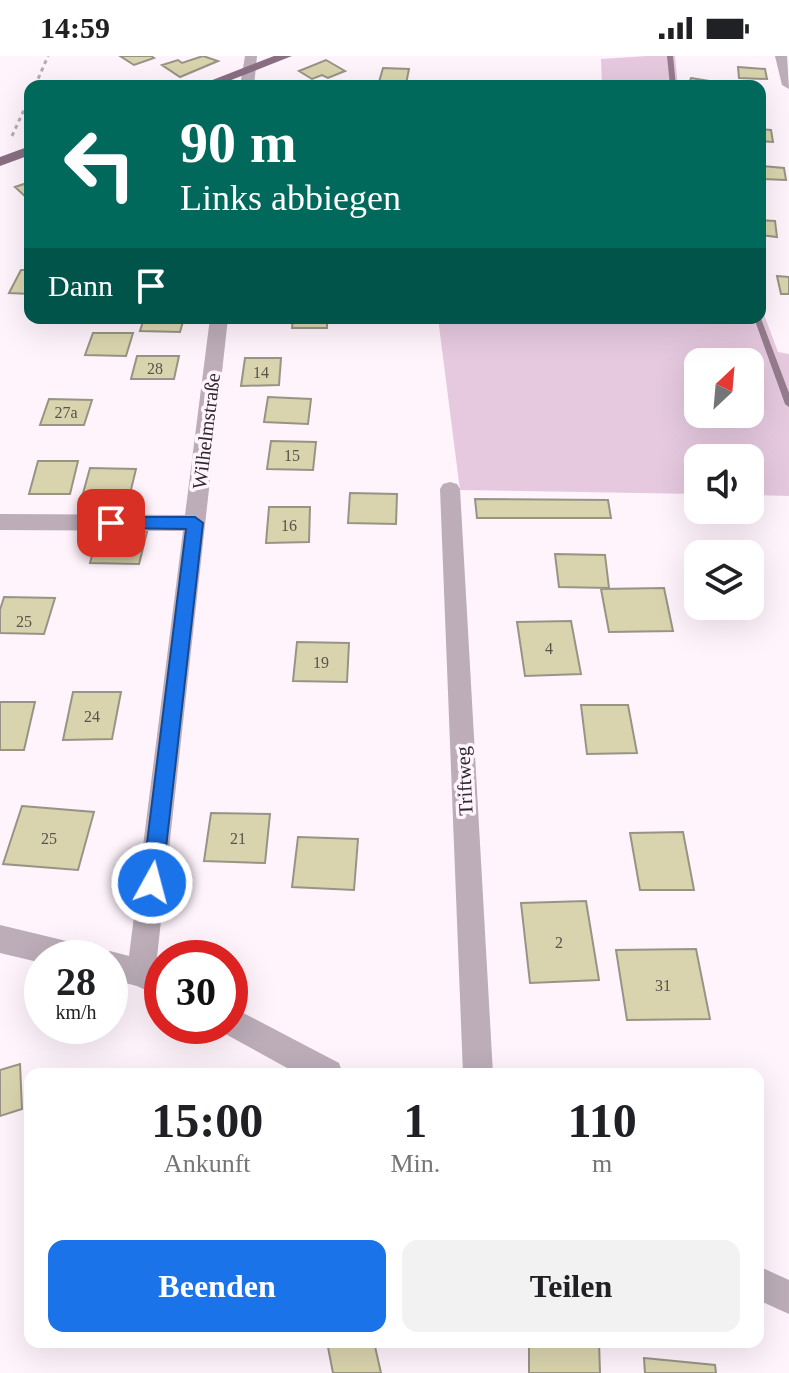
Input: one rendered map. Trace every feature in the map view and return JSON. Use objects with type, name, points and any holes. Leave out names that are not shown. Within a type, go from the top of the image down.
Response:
[{"type":"main road","points":[[216,80],[250,63],[286,56]]},
{"type":"main road","points":[[0,162],[24,152]]},
{"type":"street","points":[[781,56],[789,85]]},
{"type":"street","name":"Wilhelmstraße","points":[[156,940],[195,523],[218,324]]},
{"type":"street","name":"Triftweg","points":[[450,489],[478,1068]]},
{"type":"street","points":[[0,522],[195,523]]},
{"type":"street","points":[[0,939],[24,945]]},
{"type":"street","points":[[248,1031],[317,1068]]},
{"type":"street","points":[[764,1286],[789,1297]]},
{"type":"path","points":[[38,80],[48,56]]},
{"type":"path","points":[[0,162],[24,110]]},
{"type":"shaded area","points":[[675,56],[677,80],[602,80],[601,59]]},
{"type":"shaded area","points":[[766,320],[778,352],[789,354],[789,496],[764,495],[764,444],[684,444],[684,494],[460,490],[439,324],[766,324]]},
{"type":"building","points":[[120,56],[151,56],[154,58],[134,65]]},
{"type":"building","points":[[203,56],[218,61],[180,77],[162,65],[178,60],[182,63]]},
{"type":"building","points":[[326,60],[345,71],[328,78],[322,75],[312,79],[299,71]]},
{"type":"building","points":[[738,67],[765,69],[767,79],[739,78]]},
{"type":"building","points":[[383,68],[409,69],[407,80],[380,80]]},
{"type":"building","points":[[766,130],[771,130],[773,142],[766,141]]},
{"type":"building","points":[[766,166],[784,168],[786,180],[766,179]]},
{"type":"building","points":[[24,184],[24,195],[15,187]]},
{"type":"building","points":[[766,220],[775,221],[777,237],[766,236]]},
{"type":"building","points":[[21,270],[24,270],[24,294],[9,293]]},
{"type":"building","points":[[777,276],[789,277],[789,294],[781,294]]},
{"type":"building","points":[[142,324],[182,324],[180,332],[140,331]]},
{"type":"building","points":[[292,324],[327,324],[327,328],[292,328]]},
{"type":"building","points":[[93,333],[133,333],[126,356],[85,355]]},
{"type":"building","points":[[137,356],[179,356],[174,379],[131,379]]},
{"type":"building","points":[[245,358],[281,358],[279,385],[241,386]]},
{"type":"building","points":[[268,397],[311,399],[308,424],[264,422]]},
{"type":"building","points":[[49,399],[92,400],[84,425],[40,425]]},
{"type":"building","points":[[271,441],[316,442],[313,470],[267,469]]},
{"type":"building","points":[[38,461],[78,461],[70,494],[29,494]]},
{"type":"building","points":[[90,468],[136,469],[129,498],[82,497]]},
{"type":"building","points":[[350,493],[397,494],[396,524],[348,523]]},
{"type":"building","points":[[475,499],[608,500],[611,518],[477,518]]},
{"type":"building","points":[[269,507],[310,507],[309,542],[266,543]]},
{"type":"building","points":[[99,531],[147,532],[139,564],[90,563]]},
{"type":"building","points":[[555,554],[605,555],[609,588],[559,587]]},
{"type":"building","points":[[664,588],[673,631],[609,632],[601,589]]},
{"type":"building","points":[[4,597],[55,598],[44,634],[0,633],[0,610]]},
{"type":"building","points":[[571,621],[581,674],[525,676],[517,622]]},
{"type":"building","points":[[297,642],[349,643],[347,682],[293,681]]},
{"type":"building","points":[[73,692],[121,692],[112,739],[63,740]]},
{"type":"building","points":[[0,702],[35,702],[24,750],[0,750]]},
{"type":"building","points":[[581,705],[628,705],[637,753],[587,754]]},
{"type":"building","points":[[22,806],[94,812],[78,870],[3,864]]},
{"type":"building","points":[[211,813],[270,814],[265,863],[204,861]]},
{"type":"building","points":[[683,832],[694,890],[640,890],[630,833]]},
{"type":"building","points":[[298,837],[358,839],[354,890],[292,887]]},
{"type":"building","points":[[586,901],[599,980],[530,983],[521,903]]},
{"type":"building","points":[[696,949],[710,1019],[627,1020],[616,950]]},
{"type":"building","points":[[20,1064],[22,1109],[0,1116],[0,1070]]},
{"type":"building","points":[[328,1348],[375,1348],[381,1373],[333,1373]]},
{"type":"building","points":[[529,1348],[599,1348],[600,1373],[529,1373]]},
{"type":"building","points":[[644,1358],[715,1365],[716,1373],[645,1373]]},
{"type":"waterway","points":[[670,56],[672,80]]},
{"type":"waterway","points":[[760,324],[789,404]]},
{"type":"route","points":[[111,523],[195,523],[152,883]]}]
